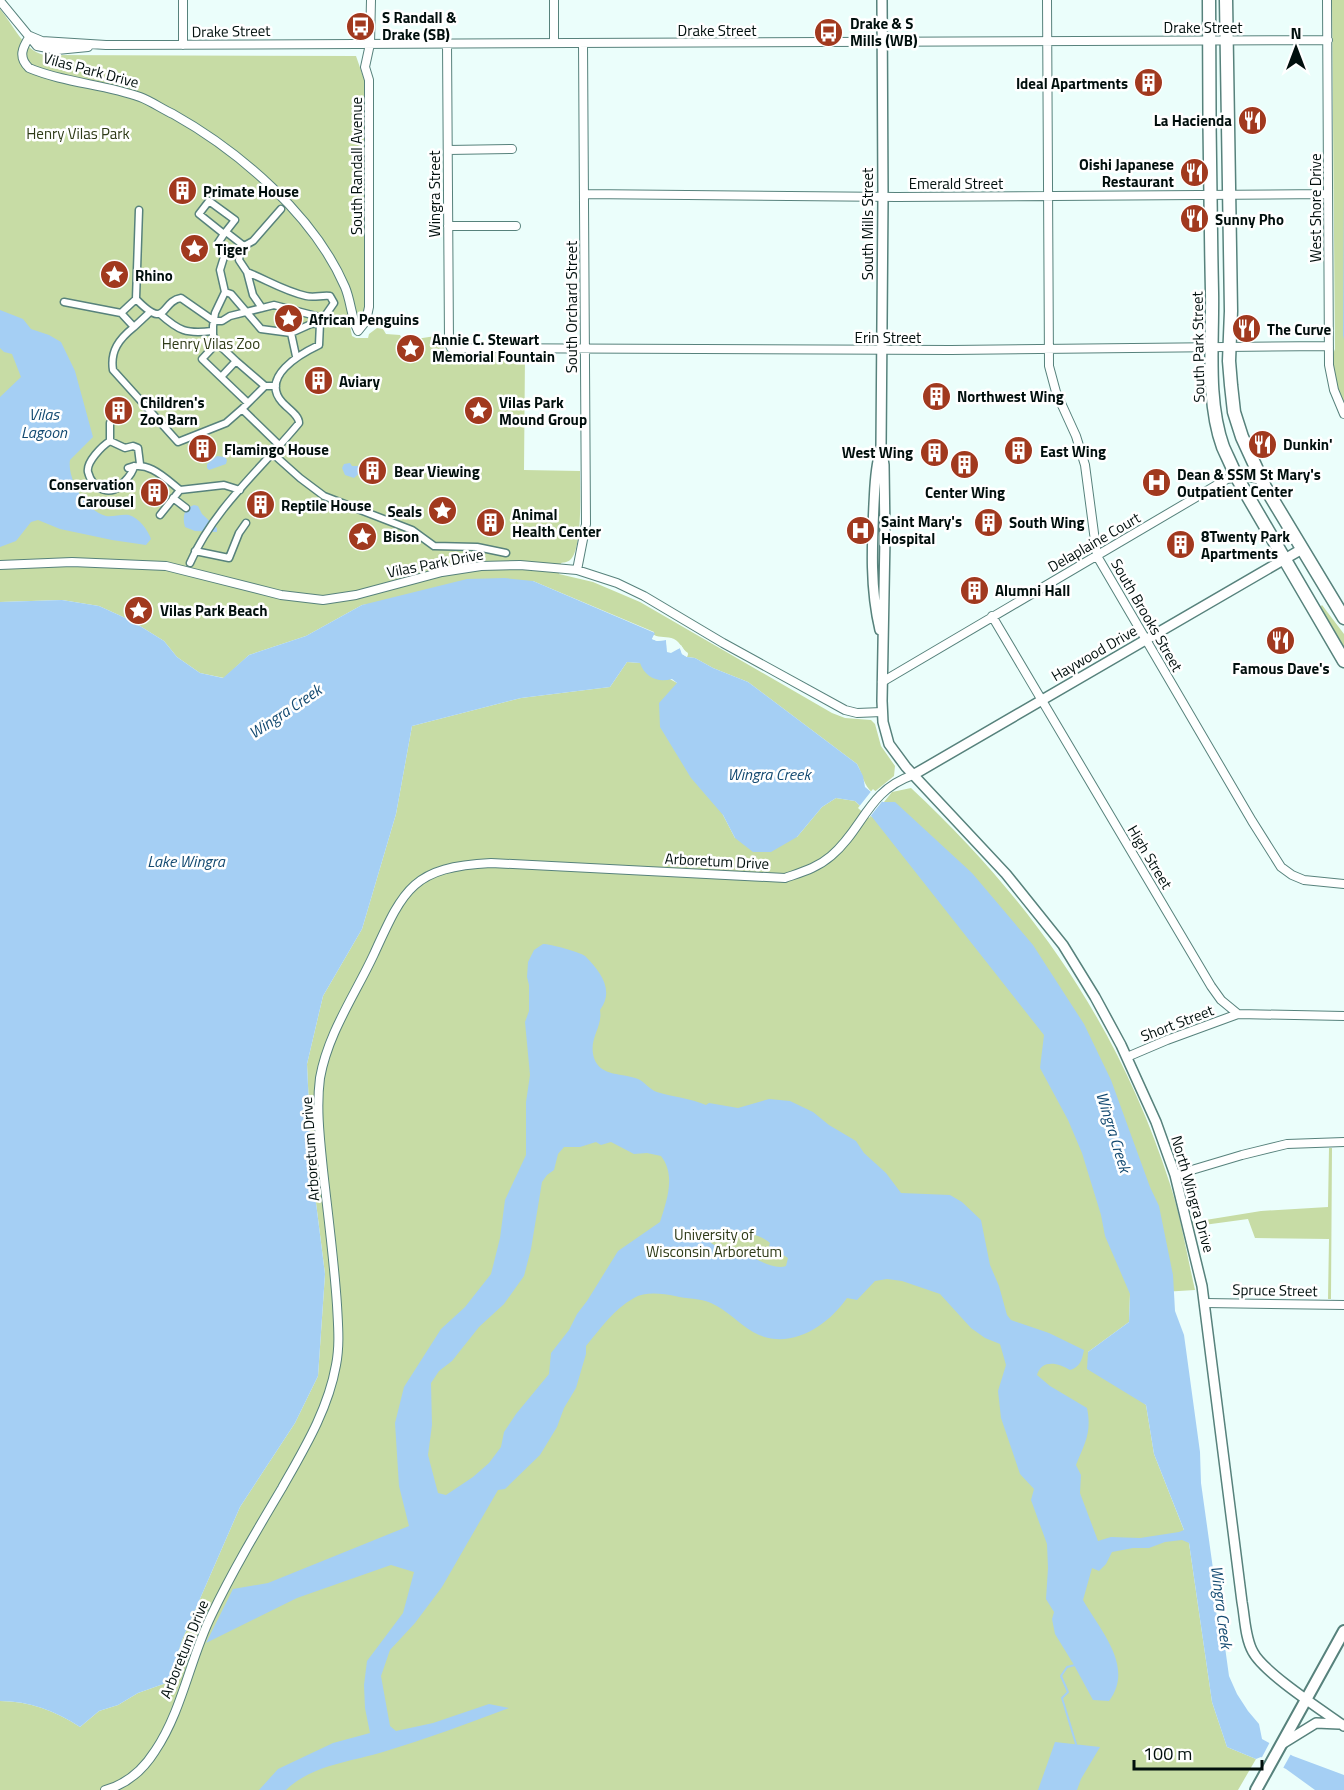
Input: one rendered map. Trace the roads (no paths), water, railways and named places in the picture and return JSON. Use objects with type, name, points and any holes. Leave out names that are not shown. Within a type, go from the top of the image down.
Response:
[{"type":"main road","name":"South Park Street","points":[[1209,0],[1212,348],[1215,411],[1222,445],[1236,476],[1344,661]]},
{"type":"main road","name":"South Park Street","points":[[1226,0],[1230,347],[1234,412],[1261,480],[1344,618]]},
{"type":"main road","points":[[1256,1790],[1344,1630]]},
{"type":"street","points":[[183,0],[183,45]]},
{"type":"street","name":"South Randall Avenue","points":[[358,331],[366,321],[369,308],[369,80],[365,67],[370,44],[371,0]]},
{"type":"street","points":[[554,0],[554,44]]},
{"type":"street","name":"South Mills Street","points":[[882,0],[881,447],[876,476],[872,563],[875,608],[882,636],[882,712],[889,744],[897,756]]},
{"type":"street","name":"South Brooks Street","points":[[1047,0],[1049,366],[1056,392],[1076,436],[1087,472],[1097,556],[1281,867],[1304,880],[1344,884]]},
{"type":"street","name":"West Shore Drive","points":[[1327,0],[1330,377],[1344,414]]},
{"type":"street","points":[[4,2],[30,36]]},
{"type":"street","name":"Drake Street","points":[[30,36],[42,41],[106,45],[1328,40]]},
{"type":"street","name":"Vilas Park Drive","points":[[30,36],[21,54],[30,68],[142,97],[218,142],[255,173],[300,219],[322,249],[345,288],[353,321],[358,331]]},
{"type":"street","name":"Wingra Street","points":[[447,43],[449,346]]},
{"type":"street","name":"South Orchard Street","points":[[577,570],[586,524],[583,44]]},
{"type":"street","points":[[447,150],[512,149]]},
{"type":"street","name":"Emerald Street","points":[[584,194],[883,197],[1328,194]]},
{"type":"street","points":[[244,246],[225,233],[199,214],[209,201],[236,220],[225,233],[218,243],[224,257],[220,270],[225,292],[215,313],[212,331],[217,343],[265,386],[276,386]]},
{"type":"street","points":[[262,308],[253,295],[247,272],[239,260],[240,254],[244,246],[253,241],[281,209]]},
{"type":"street","points":[[139,210],[136,299],[149,313],[165,312],[175,300],[181,298],[214,321],[222,321],[230,316],[274,305],[316,316],[320,323],[319,345],[296,356],[279,376],[276,386],[278,397],[298,417],[299,421],[218,515],[190,563]]},
{"type":"street","points":[[448,226],[516,226]]},
{"type":"street","points":[[225,292],[231,294],[261,329],[291,333],[311,324],[320,323],[334,306],[334,301],[330,296],[307,296],[276,287],[247,272]]},
{"type":"street","points":[[121,313],[136,299]]},
{"type":"street","points":[[64,302],[121,313],[134,327]]},
{"type":"street","points":[[149,313],[115,346],[111,359],[113,370],[178,442],[226,423],[265,386]]},
{"type":"street","points":[[160,314],[180,330],[194,333],[212,331]]},
{"type":"street","points":[[291,333],[296,356]]},
{"type":"street","points":[[217,343],[202,359],[248,403]]},
{"type":"street","name":"Erin Street","points":[[449,346],[453,348],[882,350],[1329,346]]},
{"type":"street","points":[[221,377],[236,361]]},
{"type":"street","points":[[242,410],[279,445]]},
{"type":"street","points":[[110,423],[110,441],[100,450],[88,468],[96,486],[109,492],[120,488],[133,471],[138,448],[133,446],[125,448],[110,441]]},
{"type":"street","points":[[272,453],[324,496],[412,530],[434,546],[477,547],[506,553]]},
{"type":"street","points":[[134,466],[151,468],[180,490]]},
{"type":"street","points":[[1236,476],[1261,480]]},
{"type":"street","name":"Delaplaine Court","points":[[882,682],[1227,479],[1236,476]]},
{"type":"street","points":[[160,515],[180,490],[224,485],[240,490]]},
{"type":"street","points":[[173,498],[186,508]]},
{"type":"street","points":[[197,548],[229,558],[239,533],[246,523]]},
{"type":"street","name":"Haywood Drive","points":[[900,779],[913,775],[1302,549]]},
{"type":"street","name":"Vilas Park Drive","points":[[0,565],[72,562],[166,566],[281,595],[323,600],[340,598],[442,572],[481,566],[527,565],[577,570],[617,583],[644,596],[710,636],[845,710],[857,713],[882,712]]},
{"type":"street","name":"High Street","points":[[992,616],[1211,986],[1221,1000],[1238,1014]]},
{"type":"street","name":"North Wingra Drive","points":[[897,756],[1006,874],[1050,929],[1095,997],[1127,1057],[1156,1122],[1175,1175],[1192,1241],[1205,1303],[1247,1633],[1253,1653],[1275,1675],[1343,1725]]},
{"type":"street","name":"Arboretum Drive","points":[[105,1790],[130,1779],[143,1768],[156,1750],[168,1726],[199,1641],[211,1616],[228,1582],[314,1433],[328,1397],[337,1364],[339,1335],[320,1143],[318,1109],[320,1078],[333,1036],[395,907],[411,887],[433,873],[462,864],[491,863],[784,878],[812,869],[831,856],[846,840],[879,794],[900,779]]},
{"type":"street","points":[[1238,1014],[1344,1016]]},
{"type":"street","name":"Short Street","points":[[1127,1057],[1238,1014]]},
{"type":"street","points":[[1175,1175],[1287,1144],[1344,1142]]},
{"type":"street","name":"Spruce Street","points":[[1205,1303],[1344,1305]]},
{"type":"street","points":[[1282,1744],[1316,1723],[1343,1725]]},
{"type":"water","points":[[1344,185],[1344,340],[1343,335]]},
{"type":"water","name":"Vilas Lagoon","points":[[0,310],[23,319],[31,329],[61,342],[75,371],[93,437],[70,460],[75,485],[85,501],[99,513],[106,516],[129,515],[140,522],[151,539],[146,545],[60,529],[38,520],[31,522],[16,541],[0,547],[0,397],[21,377],[12,354],[0,348]]},
{"type":"water","points":[[217,456],[225,457],[226,464],[209,470],[207,464]]},
{"type":"water","points":[[350,463],[352,466],[360,466],[363,470],[354,478],[345,475],[342,468],[344,464]]},
{"type":"water","points":[[194,505],[198,506],[202,514],[217,528],[217,532],[195,531],[185,527],[185,513]]},
{"type":"water","points":[[432,505],[443,507],[445,510],[440,512],[446,511],[450,514],[440,518],[428,514]]},
{"type":"water","name":"Lake Wingra","points":[[504,578],[533,581],[655,633],[652,639],[666,640],[668,652],[680,648],[682,654],[687,657],[695,658],[748,682],[857,764],[865,787],[883,802],[895,802],[972,873],[1033,945],[1084,1024],[1111,1080],[1159,1206],[1173,1275],[1175,1311],[1184,1335],[1215,1583],[1217,1625],[1219,1637],[1225,1647],[1229,1676],[1237,1694],[1259,1724],[1262,1739],[1293,1756],[1344,1775],[1344,1790],[1315,1790],[1286,1769],[1261,1757],[1256,1759],[1227,1747],[1212,1702],[1189,1543],[1182,1540],[1165,1542],[1149,1548],[1112,1552],[1106,1564],[1099,1571],[1092,1568],[1083,1600],[1106,1636],[1117,1662],[1118,1675],[1116,1688],[1109,1701],[1093,1700],[1055,1634],[1052,1619],[1054,1612],[1046,1599],[1047,1544],[1031,1500],[1034,1489],[1020,1474],[1001,1418],[998,1391],[1006,1365],[1000,1344],[985,1338],[971,1328],[940,1294],[902,1281],[887,1279],[875,1281],[857,1300],[847,1298],[839,1309],[818,1327],[793,1338],[766,1337],[753,1332],[722,1309],[703,1300],[649,1294],[634,1298],[620,1308],[586,1346],[586,1354],[576,1388],[540,1455],[505,1489],[498,1490],[442,1587],[415,1623],[390,1650],[381,1676],[390,1726],[396,1731],[433,1723],[489,1704],[509,1708],[399,1747],[332,1765],[307,1775],[286,1790],[259,1790],[278,1769],[333,1743],[370,1733],[365,1708],[364,1685],[367,1661],[403,1613],[414,1572],[391,1565],[297,1598],[206,1643],[233,1589],[268,1583],[409,1526],[399,1486],[395,1423],[404,1387],[441,1329],[465,1307],[491,1274],[500,1238],[505,1200],[526,1155],[526,1102],[530,1075],[525,1022],[529,1011],[528,962],[534,950],[543,944],[565,948],[585,956],[604,981],[606,995],[600,1010],[593,1045],[594,1058],[601,1068],[638,1079],[657,1092],[706,1105],[709,1103],[738,1108],[769,1099],[790,1101],[813,1112],[829,1125],[856,1141],[864,1153],[886,1173],[901,1193],[950,1195],[962,1202],[981,1220],[990,1265],[1007,1315],[1011,1320],[1049,1333],[1084,1350],[1080,1363],[1073,1369],[1051,1364],[1043,1366],[1037,1375],[1050,1386],[1087,1408],[1088,1431],[1076,1465],[1081,1475],[1080,1493],[1098,1541],[1111,1537],[1140,1538],[1184,1530],[1154,1454],[1146,1405],[1087,1369],[1088,1352],[1129,1322],[1130,1294],[1105,1236],[1082,1153],[1068,1120],[1040,1068],[1044,1035],[872,817],[855,801],[836,798],[822,807],[797,837],[771,852],[753,852],[735,838],[723,815],[691,778],[660,727],[659,703],[677,683],[672,679],[652,678],[640,663],[627,662],[610,687],[521,698],[412,726],[396,814],[362,929],[323,996],[307,1064],[312,1171],[325,1274],[318,1376],[295,1423],[240,1507],[182,1640],[169,1682],[99,1711],[80,1727],[42,1708],[11,1701],[0,1701],[0,602],[62,600],[99,606],[132,621],[164,641],[177,657],[200,673],[223,678],[249,655],[306,636],[362,605],[467,579]],"holes":[[[596,1142],[601,1145],[611,1142],[634,1154],[647,1153],[661,1156],[666,1163],[669,1188],[660,1222],[618,1251],[569,1330],[551,1353],[549,1374],[516,1414],[504,1432],[501,1447],[489,1463],[446,1495],[438,1493],[428,1455],[432,1425],[431,1383],[479,1327],[504,1304],[524,1276],[542,1182],[554,1170],[558,1154],[564,1147],[580,1147]],[[723,1230],[760,1237],[770,1243],[769,1246],[788,1258],[786,1266],[779,1267],[738,1252],[722,1250],[711,1243],[711,1238],[716,1232]]]},
{"type":"water","points":[[1055,1742],[1100,1747],[1077,1790],[1038,1790]]},
{"type":"waterway","points":[[1075,1665],[1067,1667],[1061,1676],[1068,1692],[1062,1698],[1076,1744]]},
{"type":"place","name":"S Randall & Drake (SB)","points":[[361,26]]},
{"type":"place","name":"Drake & S Mills (WB)","points":[[829,32]]},
{"type":"place","name":"Ideal Apartments","points":[[1149,83]]},
{"type":"place","name":"La Hacienda","points":[[1253,120]]},
{"type":"place","name":"Oishi Japanese Restaurant","points":[[1195,173]]},
{"type":"place","name":"Primate House","points":[[182,191]]},
{"type":"place","name":"Sunny Pho","points":[[1194,219]]},
{"type":"place","name":"Tiger","points":[[194,249]]},
{"type":"place","name":"Rhino","points":[[114,275]]},
{"type":"place","name":"African Penguins","points":[[288,319]]},
{"type":"place","name":"The Curve","points":[[1246,329]]},
{"type":"place","name":"Annie C. Stewart Memorial Fountain","points":[[411,348]]},
{"type":"place","name":"Aviary","points":[[318,381]]},
{"type":"place","name":"Northwest Wing","points":[[936,396]]},
{"type":"place","name":"Children's Zoo Barn","points":[[119,411]]},
{"type":"place","name":"Vilas Park Mound Group","points":[[478,411]]},
{"type":"place","name":"Dunkin'","points":[[1262,444]]},
{"type":"place","name":"Flamingo House","points":[[203,449]]},
{"type":"place","name":"East Wing","points":[[1019,451]]},
{"type":"place","name":"West Wing","points":[[934,452]]},
{"type":"place","name":"Center Wing","points":[[965,465]]},
{"type":"place","name":"Bear Viewing","points":[[373,471]]},
{"type":"place","name":"Dean & SSM St Mary's Outpatient Center","points":[[1156,483]]},
{"type":"place","name":"Conservation Carousel","points":[[155,493]]},
{"type":"place","name":"Reptile House","points":[[260,505]]},
{"type":"place","name":"Seals","points":[[443,511]]},
{"type":"place","name":"South Wing","points":[[988,522]]},
{"type":"place","name":"Animal Health Center","points":[[491,523]]},
{"type":"place","name":"Saint Mary's Hospital","points":[[860,530]]},
{"type":"place","name":"Bison","points":[[362,536]]},
{"type":"place","name":"8Twenty Park Apartments","points":[[1180,545]]},
{"type":"place","name":"Alumni Hall","points":[[974,590]]},
{"type":"place","name":"Vilas Park Beach","points":[[139,610]]},
{"type":"place","name":"Famous Dave's","points":[[1281,641]]},
{"type":"park label","name":"Henry Vilas Park","points":[[78,133]]},
{"type":"park label","name":"Henry Vilas Zoo","points":[[211,343]]},
{"type":"park label","name":"University of Wisconsin Arboretum","points":[[714,1242]]},
{"type":"water label","name":"Wingra Creek","points":[[285,711]]},
{"type":"water label","name":"Wingra Creek","points":[[769,774]]},
{"type":"water label","name":"Wingra Creek","points":[[1114,1132]]},
{"type":"water label","name":"Wingra Creek","points":[[1222,1607]]}]
